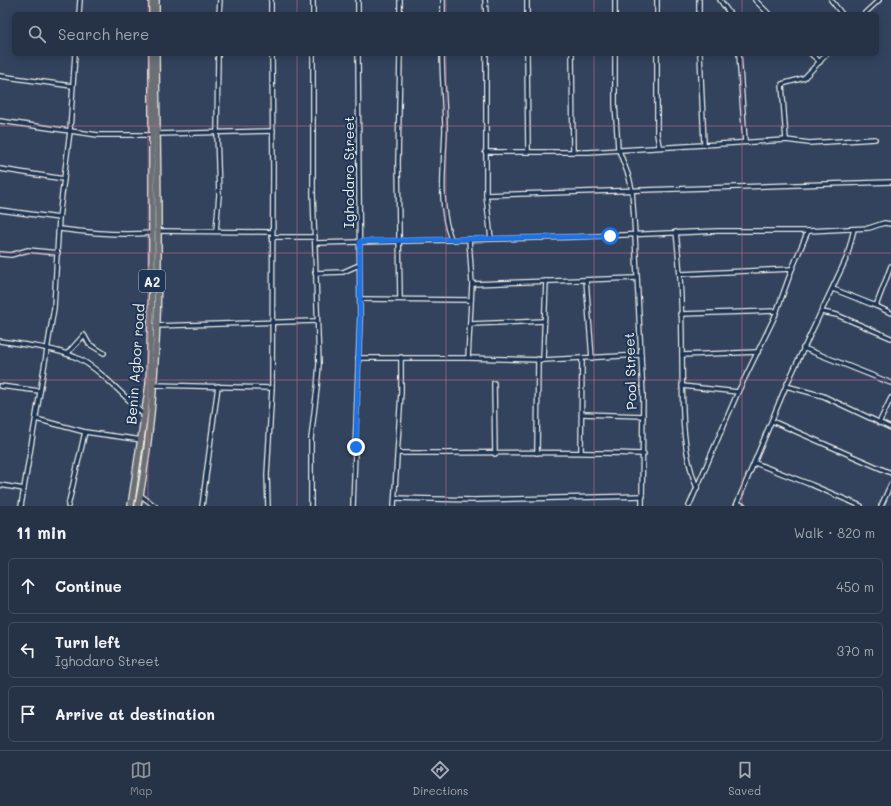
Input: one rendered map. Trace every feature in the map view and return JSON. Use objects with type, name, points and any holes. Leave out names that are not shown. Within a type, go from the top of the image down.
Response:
[{"type":"highway","points":[[152,0],[152,12]]},
{"type":"highway","points":[[156,0],[156,12]]},
{"type":"highway","name":"Benin Agbor road","points":[[152,56],[154,134]]},
{"type":"highway","name":"Benin Agbor road","points":[[138,506],[154,384],[156,326],[154,232],[156,56]]},
{"type":"highway","name":"Benin Agbor road","points":[[132,506],[149,384],[154,232]]},
{"type":"street","points":[[79,12],[80,0]]},
{"type":"street","points":[[219,12],[220,0]]},
{"type":"street","points":[[271,0],[271,12]]},
{"type":"street","points":[[313,0],[313,12]]},
{"type":"street","points":[[358,0],[358,12]]},
{"type":"street","points":[[400,0],[400,12]]},
{"type":"street","points":[[443,0],[443,12]]},
{"type":"street","points":[[485,0],[486,12]]},
{"type":"street","points":[[527,0],[527,12]]},
{"type":"street","points":[[615,0],[615,12]]},
{"type":"street","points":[[657,0],[657,12]]},
{"type":"street","points":[[699,0],[699,12]]},
{"type":"street","points":[[720,0],[729,12]]},
{"type":"street","points":[[755,0],[767,12]]},
{"type":"street","points":[[831,0],[840,12]]},
{"type":"street","points":[[866,12],[878,0]]},
{"type":"street","points":[[20,506],[54,308],[60,229],[59,218],[70,131],[75,56]]},
{"type":"street","points":[[216,231],[219,195],[217,133],[218,56]]},
{"type":"street","points":[[268,506],[268,468],[272,388],[272,56]]},
{"type":"street","points":[[311,506],[311,440],[319,364],[316,321],[314,237],[313,56]]},
{"type":"street","name":"Ighodaro Street","points":[[353,506],[360,299],[358,56]]},
{"type":"street","points":[[400,56],[398,164],[400,299]]},
{"type":"street","points":[[442,56],[445,128],[442,182],[445,217],[451,239]]},
{"type":"street","points":[[486,56],[486,195],[491,239]]},
{"type":"street","points":[[527,56],[528,151]]},
{"type":"street","points":[[572,56],[574,151]]},
{"type":"street","name":"Pool Street","points":[[615,56],[615,104],[618,148],[629,177],[632,190],[635,235],[644,454],[642,506]]},
{"type":"street","points":[[656,56],[657,134],[659,146]]},
{"type":"street","points":[[700,56],[704,144]]},
{"type":"street","points":[[739,56],[745,142]]},
{"type":"street","points":[[813,56],[820,62]]},
{"type":"street","points":[[786,140],[782,83],[802,79],[825,56]]},
{"type":"street","points":[[0,76],[72,86]]},
{"type":"street","points":[[0,121],[98,135],[273,132]]},
{"type":"street","points":[[485,152],[574,151],[786,140],[810,143],[875,139]]},
{"type":"street","points":[[0,169],[64,180]]},
{"type":"street","points":[[486,195],[891,182]]},
{"type":"street","points":[[0,210],[59,218]]},
{"type":"street","points":[[315,243],[635,235],[676,232],[808,231],[869,228],[884,223],[891,224]]},
{"type":"street","points":[[60,229],[90,233],[133,235],[154,232],[216,231],[314,237]]},
{"type":"street","points":[[744,506],[737,505],[786,386],[847,257],[854,229]]},
{"type":"street","points":[[689,506],[738,392],[777,311],[808,231]]},
{"type":"street","points":[[676,232],[681,274],[680,314],[682,386],[686,453],[697,488]]},
{"type":"street","points":[[468,358],[472,284],[469,240]]},
{"type":"street","points":[[0,254],[11,255],[28,250],[58,253]]},
{"type":"street","points":[[315,273],[343,272],[359,265]]},
{"type":"street","points":[[876,306],[891,266]]},
{"type":"street","points":[[681,274],[792,269]]},
{"type":"street","points":[[472,284],[637,278]]},
{"type":"street","points":[[586,280],[592,358]]},
{"type":"street","points":[[537,454],[540,360],[546,281]]},
{"type":"street","points":[[833,289],[891,313]]},
{"type":"street","points":[[360,299],[471,300]]},
{"type":"street","points":[[680,314],[777,311]]},
{"type":"street","points":[[822,312],[837,315],[891,338]]},
{"type":"street","points":[[156,326],[227,325],[316,321]]},
{"type":"street","points":[[470,324],[544,321]]},
{"type":"street","points":[[67,354],[84,335],[90,344],[104,353]]},
{"type":"street","points":[[0,341],[48,349],[76,357],[96,371],[145,416]]},
{"type":"street","points":[[804,348],[891,383]]},
{"type":"street","points":[[682,355],[758,352]]},
{"type":"street","points":[[358,358],[401,357],[582,360],[592,358],[641,356]]},
{"type":"street","points":[[394,506],[398,453],[401,357]]},
{"type":"street","points":[[581,452],[582,360]]},
{"type":"street","points":[[494,383],[495,454]]},
{"type":"street","points":[[154,384],[272,388]]},
{"type":"street","points":[[0,386],[40,391]]},
{"type":"street","points":[[202,506],[218,386]]},
{"type":"street","points":[[682,386],[738,392]]},
{"type":"street","points":[[786,386],[823,396],[891,428]]},
{"type":"street","points":[[879,423],[891,398]]},
{"type":"street","points":[[582,414],[643,416]]},
{"type":"street","points":[[36,419],[85,432],[142,440]]},
{"type":"street","points":[[772,421],[891,474]]},
{"type":"street","points":[[68,506],[85,432]]},
{"type":"street","points":[[398,453],[537,454],[581,452],[644,454]]},
{"type":"street","points":[[754,462],[812,484],[861,506]]},
{"type":"street","points":[[881,506],[891,484]]},
{"type":"street","points":[[0,485],[24,488]]},
{"type":"street","points":[[140,495],[155,506]]},
{"type":"street","points":[[395,498],[473,500],[643,496]]},
{"type":"route","points":[[356,447],[360,317],[360,241],[610,236]]}]
